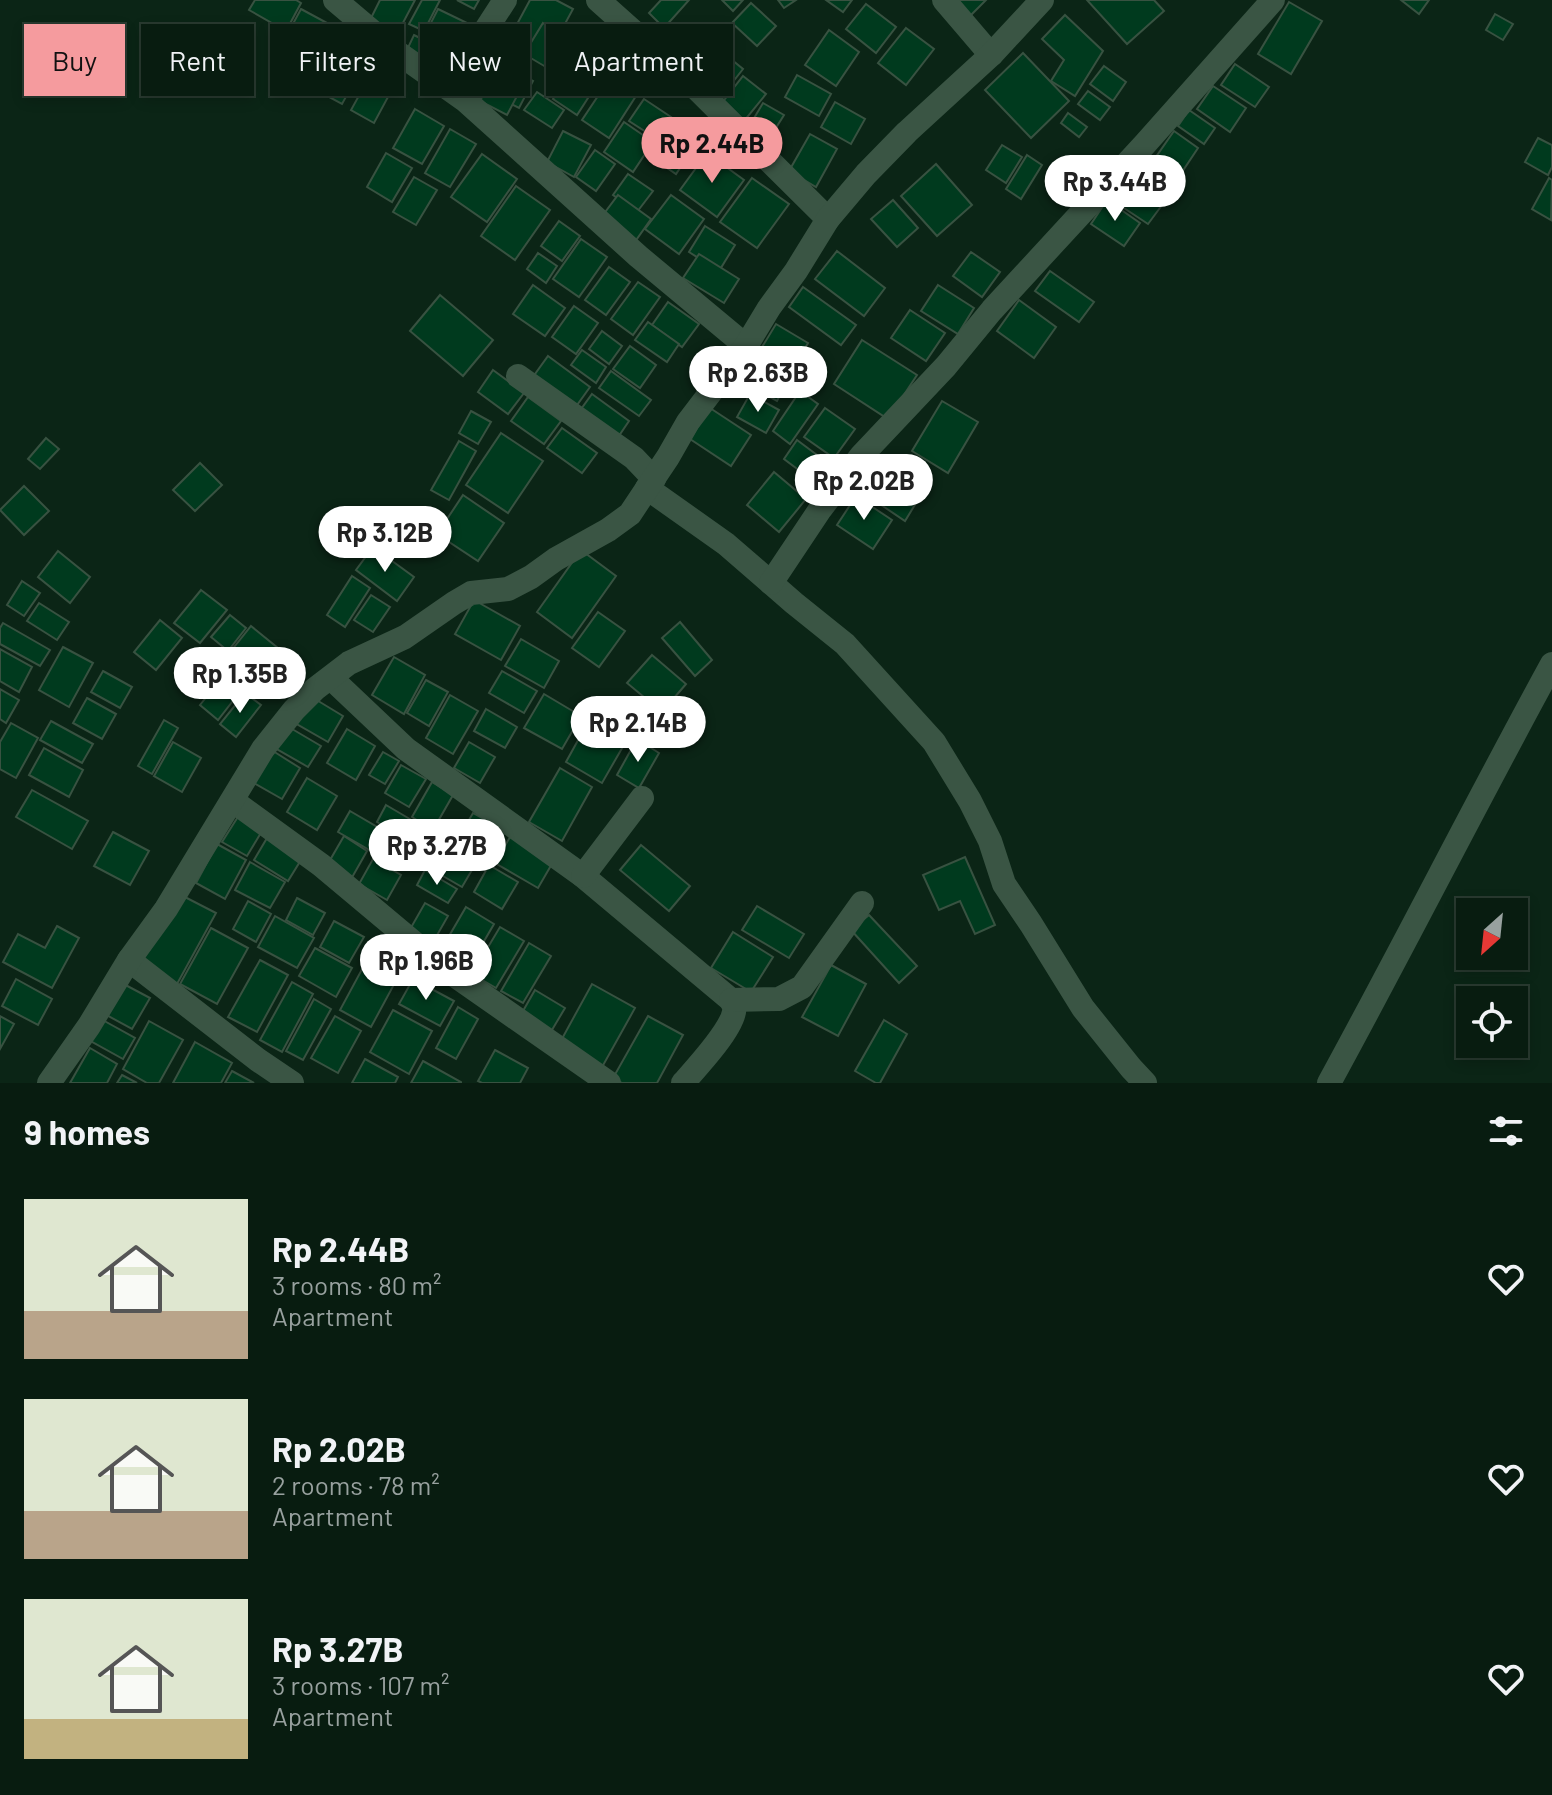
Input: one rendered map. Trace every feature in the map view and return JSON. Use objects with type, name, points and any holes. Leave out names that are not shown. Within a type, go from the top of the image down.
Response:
[{"type":"street","points":[[335,0],[420,68]]},
{"type":"street","points":[[489,24],[505,0]]},
{"type":"street","points":[[598,0],[691,83],[828,219]]},
{"type":"street","points":[[944,0],[991,55]]},
{"type":"street","points":[[49,1083],[166,909],[263,749],[302,702],[349,663],[405,637],[471,593],[508,589],[608,530],[644,494],[688,422],[746,346],[828,219],[907,132],[991,55],[1042,0]]},
{"type":"street","points":[[771,583],[819,511],[861,456],[946,366],[992,310],[1273,0]]},
{"type":"street","points":[[459,96],[638,256],[746,346]]},
{"type":"street","points":[[518,376],[634,458],[644,494],[726,544],[845,644],[934,742],[990,841],[1004,884],[1083,1008],[1145,1083]]},
{"type":"street","points":[[1329,1083],[1552,664]]},
{"type":"street","points":[[331,678],[406,749],[583,876],[731,1000],[733,1014],[722,1035],[683,1083]]},
{"type":"street","points":[[583,876],[642,798]]},
{"type":"street","points":[[233,801],[321,865],[444,968],[609,1083]]},
{"type":"street","points":[[731,1000],[779,999],[802,987],[862,903]]},
{"type":"street","points":[[129,960],[292,1083]]},
{"type":"building","points":[[255,0],[296,0],[301,3],[290,24],[274,24],[249,10]]},
{"type":"building","points":[[380,0],[415,0],[402,24],[368,24]]},
{"type":"building","points":[[422,0],[440,0],[428,24],[420,24],[420,29],[409,24]]},
{"type":"building","points":[[457,0],[479,0],[474,9]]},
{"type":"building","points":[[530,0],[556,0],[573,9],[565,24],[546,24],[546,59],[530,50],[530,24],[517,24]]},
{"type":"building","points":[[661,0],[689,0],[668,24],[660,24],[649,13]]},
{"type":"building","points":[[722,0],[743,0],[733,11]]},
{"type":"building","points":[[778,0],[796,0],[784,8]]},
{"type":"building","points":[[826,0],[852,0],[843,12]]},
{"type":"building","points":[[948,0],[986,0],[967,19]]},
{"type":"building","points":[[1087,0],[1154,0],[1164,11],[1127,44]]},
{"type":"building","points":[[1401,0],[1429,0],[1419,14]]},
{"type":"building","points":[[1289,2],[1322,21],[1291,74],[1258,54]]},
{"type":"building","points":[[751,3],[776,26],[757,46],[732,23]]},
{"type":"building","points":[[866,4],[896,27],[876,53],[846,29]]},
{"type":"building","points":[[301,9],[327,23],[326,24],[293,24]]},
{"type":"building","points":[[438,9],[467,23],[466,24],[430,24]]},
{"type":"building","points":[[1495,14],[1513,24],[1503,40],[1486,30]]},
{"type":"building","points":[[1065,15],[1103,51],[1075,96],[1051,81],[1064,60],[1042,39]]},
{"type":"building","points":[[543,23],[546,25],[546,67],[530,58],[530,44]]},
{"type":"building","points":[[906,28],[934,49],[906,85],[878,63]]},
{"type":"building","points":[[829,30],[859,52],[836,86],[805,65]]},
{"type":"building","points":[[414,35],[420,38],[420,61],[405,54]]},
{"type":"building","points":[[1023,53],[1069,101],[1031,138],[985,90]]},
{"type":"building","points":[[733,61],[743,69],[733,82]]},
{"type":"building","points":[[1235,64],[1269,87],[1255,107],[1221,85]]},
{"type":"building","points":[[1104,66],[1126,82],[1113,101],[1090,84]]},
{"type":"building","points":[[797,75],[831,94],[819,116],[785,97]]},
{"type":"building","points":[[743,76],[766,94],[740,126],[718,108],[727,96],[733,96],[733,89]]},
{"type":"building","points":[[1213,86],[1246,108],[1230,132],[1197,109]]},
{"type":"building","points":[[1088,91],[1110,107],[1100,120],[1078,104]]},
{"type":"building","points":[[537,92],[564,110],[552,128],[524,110]]},
{"type":"building","points":[[327,96],[346,96],[342,104]]},
{"type":"building","points":[[359,96],[389,96],[374,123],[351,110]]},
{"type":"building","points":[[482,96],[517,96],[507,115],[480,101]]},
{"type":"building","points":[[496,96],[525,96],[519,108]]},
{"type":"building","points":[[555,96],[588,98],[577,115],[553,99]]},
{"type":"building","points":[[598,96],[636,96],[609,138],[582,120]]},
{"type":"building","points":[[644,99],[671,117],[657,139],[629,121]]},
{"type":"building","points":[[835,102],[865,119],[851,144],[821,127]]},
{"type":"building","points":[[763,103],[784,115],[767,142],[747,130]]},
{"type":"building","points":[[415,109],[444,126],[422,164],[393,148]]},
{"type":"building","points":[[1189,110],[1215,128],[1204,144],[1178,126]]},
{"type":"building","points":[[1068,113],[1087,127],[1079,137],[1061,123]]},
{"type":"building","points":[[624,122],[653,142],[633,172],[604,152]]},
{"type":"building","points":[[676,126],[698,141],[676,174],[654,159]]},
{"type":"building","points":[[450,129],[476,144],[450,187],[425,173]]},
{"type":"building","points":[[563,131],[591,145],[574,177],[547,162]]},
{"type":"building","points":[[1174,131],[1198,148],[1176,181],[1151,164]]},
{"type":"building","points":[[810,134],[837,149],[816,187],[789,171]]},
{"type":"building","points":[[1538,138],[1552,145],[1552,167],[1548,175],[1525,162]]},
{"type":"building","points":[[1002,145],[1022,157],[1006,183],[986,170]]},
{"type":"building","points":[[595,150],[615,164],[596,191],[576,177]]},
{"type":"building","points":[[386,153],[412,168],[392,202],[367,187]]},
{"type":"building","points":[[707,153],[744,180],[717,217],[680,190]]},
{"type":"building","points":[[482,154],[517,179],[487,222],[451,197]]},
{"type":"building","points":[[1027,155],[1042,165],[1021,199],[1006,189]]},
{"type":"building","points":[[936,164],[972,205],[937,236],[901,196]]},
{"type":"building","points":[[628,174],[653,191],[637,212],[613,195]]},
{"type":"building","points":[[414,177],[437,190],[416,225],[393,212]]},
{"type":"building","points":[[752,178],[789,204],[757,248],[720,222]]},
{"type":"building","points":[[1549,178],[1552,180],[1551,220],[1532,209]]},
{"type":"building","points":[[1134,180],[1165,201],[1148,224],[1118,204]]},
{"type":"building","points":[[516,186],[550,210],[515,260],[481,236]]},
{"type":"building","points":[[618,195],[651,219],[634,243],[600,219]]},
{"type":"building","points":[[671,195],[704,219],[679,254],[645,229]]},
{"type":"building","points":[[893,200],[918,228],[897,247],[871,219]]},
{"type":"building","points":[[1107,200],[1140,223],[1124,246],[1091,224]]},
{"type":"building","points":[[559,221],[580,236],[562,261],[541,246]]},
{"type":"building","points":[[705,226],[735,245],[719,271],[689,252]]},
{"type":"building","points":[[581,239],[607,257],[579,297],[553,279]]},
{"type":"building","points":[[837,251],[885,288],[864,316],[815,279]]},
{"type":"building","points":[[971,252],[1000,272],[982,297],[953,276]]},
{"type":"building","points":[[538,253],[557,266],[546,283],[527,269]]},
{"type":"building","points":[[699,254],[739,279],[724,303],[683,278]]},
{"type":"building","points":[[609,267],[630,282],[606,315],[585,300]]},
{"type":"building","points":[[1050,271],[1094,302],[1079,322],[1035,291]]},
{"type":"building","points":[[638,282],[660,297],[633,335],[611,319]]},
{"type":"building","points":[[533,285],[565,308],[545,336],[513,314]]},
{"type":"building","points":[[938,285],[974,308],[958,334],[921,311]]},
{"type":"building","points":[[803,287],[856,325],[841,345],[789,307]]},
{"type":"building","points":[[440,295],[493,340],[463,376],[410,331]]},
{"type":"building","points":[[1019,300],[1056,327],[1034,358],[997,331]]},
{"type":"building","points":[[668,302],[699,324],[682,347],[652,325]]},
{"type":"building","points":[[574,306],[598,323],[576,354],[552,337]]},
{"type":"building","points":[[910,310],[945,333],[926,361],[891,338]]},
{"type":"building","points":[[648,322],[679,344],[667,362],[635,340]]},
{"type":"building","points":[[776,324],[808,343],[792,371],[759,352]]},
{"type":"building","points":[[602,331],[622,346],[609,364],[589,349]]},
{"type":"building","points":[[862,340],[917,375],[888,419],[834,384]]},
{"type":"building","points":[[630,346],[656,365],[640,388],[613,369]]},
{"type":"building","points":[[582,350],[606,367],[596,383],[571,365]]},
{"type":"building","points":[[548,356],[590,387],[572,412],[530,381]]},
{"type":"building","points":[[756,358],[790,377],[777,401],[742,382]]},
{"type":"building","points":[[493,370],[524,393],[508,414],[478,392]]},
{"type":"building","points":[[611,371],[651,400],[639,416],[599,388]]},
{"type":"building","points":[[800,391],[818,404],[790,444],[773,431]]},
{"type":"building","points":[[592,394],[629,421],[614,443],[576,416]]},
{"type":"building","points":[[750,394],[779,410],[766,433],[737,417]]},
{"type":"building","points":[[528,397],[561,421],[544,444],[511,421]]},
{"type":"building","points":[[942,401],[978,422],[948,473],[912,451]]},
{"type":"building","points":[[710,408],[751,435],[731,466],[690,439]]},
{"type":"building","points":[[825,408],[855,429],[834,458],[804,437]]},
{"type":"building","points":[[471,411],[491,422],[478,444],[459,433]]},
{"type":"building","points":[[562,428],[597,453],[582,473],[547,448]]},
{"type":"building","points":[[501,433],[543,461],[508,513],[466,485]]},
{"type":"building","points":[[46,438],[59,449],[40,469],[28,459]]},
{"type":"building","points":[[797,440],[821,458],[808,477],[784,459]]},
{"type":"building","points":[[459,441],[476,451],[449,500],[431,490]]},
{"type":"building","points":[[200,463],[222,485],[195,511],[173,490]]},
{"type":"building","points":[[774,472],[806,499],[779,532],[747,505]]},
{"type":"building","points":[[871,473],[916,503],[905,521],[859,490]]},
{"type":"building","points":[[24,486],[49,511],[24,535],[0,510]]},
{"type":"building","points":[[463,495],[504,523],[478,561],[437,534]]},
{"type":"building","points":[[856,496],[892,520],[873,549],[837,525]]},
{"type":"building","points":[[373,547],[414,577],[397,601],[356,570]]},
{"type":"building","points":[[581,550],[616,576],[572,638],[537,612]]},
{"type":"building","points":[[58,551],[90,577],[70,603],[38,577]]},
{"type":"building","points":[[352,576],[370,588],[345,627],[327,615]]},
{"type":"building","points":[[22,581],[40,593],[24,616],[7,605]]},
{"type":"building","points":[[201,590],[227,610],[200,643],[174,623]]},
{"type":"building","points":[[371,595],[390,607],[373,632],[354,620]]},
{"type":"building","points":[[474,600],[520,626],[501,660],[455,634]]},
{"type":"building","points":[[39,603],[69,622],[57,640],[27,621]]},
{"type":"building","points":[[598,612],[625,631],[599,667],[572,648]]},
{"type":"building","points":[[230,615],[246,628],[228,651],[211,637]]},
{"type":"building","points":[[160,620],[182,638],[156,670],[134,652]]},
{"type":"building","points":[[680,622],[712,660],[695,676],[662,638]]},
{"type":"building","points":[[3,623],[50,650],[40,666],[0,644]]},
{"type":"building","points":[[251,626],[284,653],[256,687],[223,661]]},
{"type":"building","points":[[521,639],[559,661],[544,688],[505,666]]},
{"type":"building","points":[[63,647],[93,663],[69,707],[39,690]]},
{"type":"building","points":[[0,649],[32,667],[19,692],[0,681]]},
{"type":"building","points":[[652,655],[686,684],[662,712],[627,683]]},
{"type":"building","points":[[394,657],[425,675],[404,714],[372,695]]},
{"type":"building","points":[[103,671],[132,687],[120,708],[91,692]]},
{"type":"building","points":[[502,671],[537,691],[524,713],[489,693]]},
{"type":"building","points":[[224,675],[242,689],[218,720],[200,705]]},
{"type":"building","points":[[426,680],[448,692],[429,726],[407,713]]},
{"type":"building","points":[[0,689],[19,700],[6,723],[0,719]]},
{"type":"building","points":[[245,693],[261,705],[236,737],[220,724]]},
{"type":"building","points":[[544,694],[581,716],[562,749],[524,728]]},
{"type":"building","points":[[450,695],[478,711],[453,754],[426,738]]},
{"type":"building","points":[[310,696],[343,716],[328,742],[295,723]]},
{"type":"building","points":[[87,698],[116,714],[102,739],[73,723]]},
{"type":"building","points":[[486,709],[517,727],[505,748],[474,731]]},
{"type":"building","points":[[592,715],[629,736],[602,783],[566,762]]},
{"type":"building","points":[[164,720],[178,728],[152,774],[138,766]]},
{"type":"building","points":[[51,721],[93,744],[82,763],[40,740]]},
{"type":"building","points":[[11,723],[38,738],[16,778],[0,769],[0,742]]},
{"type":"building","points":[[287,726],[321,746],[308,767],[275,748]]},
{"type":"building","points":[[347,729],[375,746],[356,780],[327,763]]},
{"type":"building","points":[[637,739],[659,753],[639,788],[617,775]]},
{"type":"building","points":[[173,742],[201,758],[182,792],[154,776]]},
{"type":"building","points":[[469,742],[495,757],[480,783],[454,768]]},
{"type":"building","points":[[44,748],[83,770],[69,797],[29,775]]},
{"type":"building","points":[[273,751],[300,768],[282,799],[254,783]]},
{"type":"building","points":[[383,752],[399,761],[385,784],[369,775]]},
{"type":"building","points":[[401,765],[426,779],[409,807],[385,793]]},
{"type":"building","points":[[560,768],[592,787],[562,841],[529,822]]},
{"type":"building","points":[[307,778],[337,796],[317,830],[287,812]]},
{"type":"building","points":[[432,782],[453,795],[433,830],[412,817]]},
{"type":"building","points":[[32,790],[88,821],[72,849],[16,817]]},
{"type":"building","points":[[386,805],[420,825],[410,842],[377,822]]},
{"type":"building","points":[[350,811],[384,831],[373,852],[338,832]]},
{"type":"building","points":[[241,812],[265,826],[247,856],[222,842]]},
{"type":"building","points":[[473,813],[505,831],[487,862],[455,844]]},
{"type":"building","points":[[420,830],[440,842],[428,862],[409,850]]},
{"type":"building","points":[[113,832],[149,851],[130,885],[94,866]]},
{"type":"building","points":[[270,833],[304,855],[288,881],[254,860]]},
{"type":"building","points":[[344,836],[367,851],[350,881],[326,867]]},
{"type":"building","points":[[510,837],[553,862],[538,888],[495,863]]},
{"type":"building","points":[[217,844],[246,860],[225,899],[196,883]]},
{"type":"building","points":[[444,845],[476,863],[462,887],[429,868]]},
{"type":"building","points":[[641,845],[690,886],[669,911],[620,870]]},
{"type":"building","points":[[965,857],[995,925],[975,934],[960,901],[939,910],[923,875]]},
{"type":"building","points":[[373,859],[401,875],[387,900],[359,884]]},
{"type":"building","points":[[250,862],[285,882],[270,908],[235,890]]},
{"type":"building","points":[[489,865],[518,882],[502,909],[474,892]]},
{"type":"building","points":[[425,870],[457,889],[448,903],[417,885]]},
{"type":"building","points":[[179,894],[216,913],[177,984],[140,965]]},
{"type":"building","points":[[297,898],[325,913],[313,935],[286,920]]},
{"type":"building","points":[[248,901],[271,914],[256,942],[233,929]]},
{"type":"building","points":[[425,903],[448,916],[432,944],[409,931]]},
{"type":"building","points":[[757,906],[804,934],[789,958],[742,930]]},
{"type":"building","points":[[466,907],[494,924],[466,972],[438,955]]},
{"type":"building","points":[[869,915],[917,966],[899,983],[851,930]]},
{"type":"building","points":[[275,916],[314,938],[297,968],[258,947]]},
{"type":"building","points":[[334,921],[364,937],[349,963],[320,947]]},
{"type":"building","points":[[57,926],[79,938],[52,988],[3,962],[18,934],[45,948]]},
{"type":"building","points":[[500,927],[524,941],[496,988],[472,974]]},
{"type":"building","points":[[211,928],[248,948],[217,1004],[180,984]]},
{"type":"building","points":[[733,932],[773,957],[751,992],[711,968]]},
{"type":"building","points":[[529,943],[551,956],[523,1003],[501,991]]},
{"type":"building","points":[[315,948],[352,968],[336,997],[299,976]]},
{"type":"building","points":[[260,960],[288,975],[257,1032],[228,1017]]},
{"type":"building","points":[[367,960],[398,977],[371,1027],[340,1010]]},
{"type":"building","points":[[831,965],[866,984],[838,1036],[802,1017]]},
{"type":"building","points":[[16,979],[52,999],[38,1025],[2,1006]]},
{"type":"building","points":[[413,979],[454,1001],[440,1026],[399,1004]]},
{"type":"building","points":[[118,981],[150,998],[132,1029],[101,1012]]},
{"type":"building","points":[[292,982],[313,994],[282,1052],[260,1040]]},
{"type":"building","points":[[592,984],[635,1008],[601,1069],[558,1046]]},
{"type":"building","points":[[535,990],[565,1008],[549,1035],[519,1018]]},
{"type":"building","points":[[314,999],[331,1009],[303,1060],[286,1051]]},
{"type":"building","points":[[458,1007],[478,1019],[456,1059],[436,1048]]},
{"type":"building","points":[[393,1010],[432,1031],[409,1074],[370,1052]]},
{"type":"building","points":[[0,1016],[14,1024],[0,1049]]},
{"type":"building","points":[[335,1016],[361,1031],[338,1073],[311,1058]]},
{"type":"building","points":[[648,1016],[683,1035],[657,1083],[622,1083],[613,1078]]},
{"type":"building","points":[[99,1018],[135,1038],[123,1059],[87,1039]]},
{"type":"building","points":[[884,1020],[907,1034],[880,1083],[876,1083],[855,1071]]},
{"type":"building","points":[[149,1021],[183,1040],[159,1083],[147,1083],[123,1069]]},
{"type":"building","points":[[195,1042],[232,1063],[221,1083],[173,1083]]},
{"type":"building","points":[[90,1048],[117,1064],[107,1083],[70,1083]]},
{"type":"building","points":[[495,1050],[528,1068],[520,1083],[478,1081]]},
{"type":"building","points":[[365,1059],[398,1077],[395,1083],[352,1083]]},
{"type":"building","points":[[423,1061],[461,1082],[461,1083],[411,1083]]},
{"type":"building","points":[[232,1071],[254,1083],[225,1083]]},
{"type":"building","points":[[122,1075],[137,1083],[117,1083]]}]
